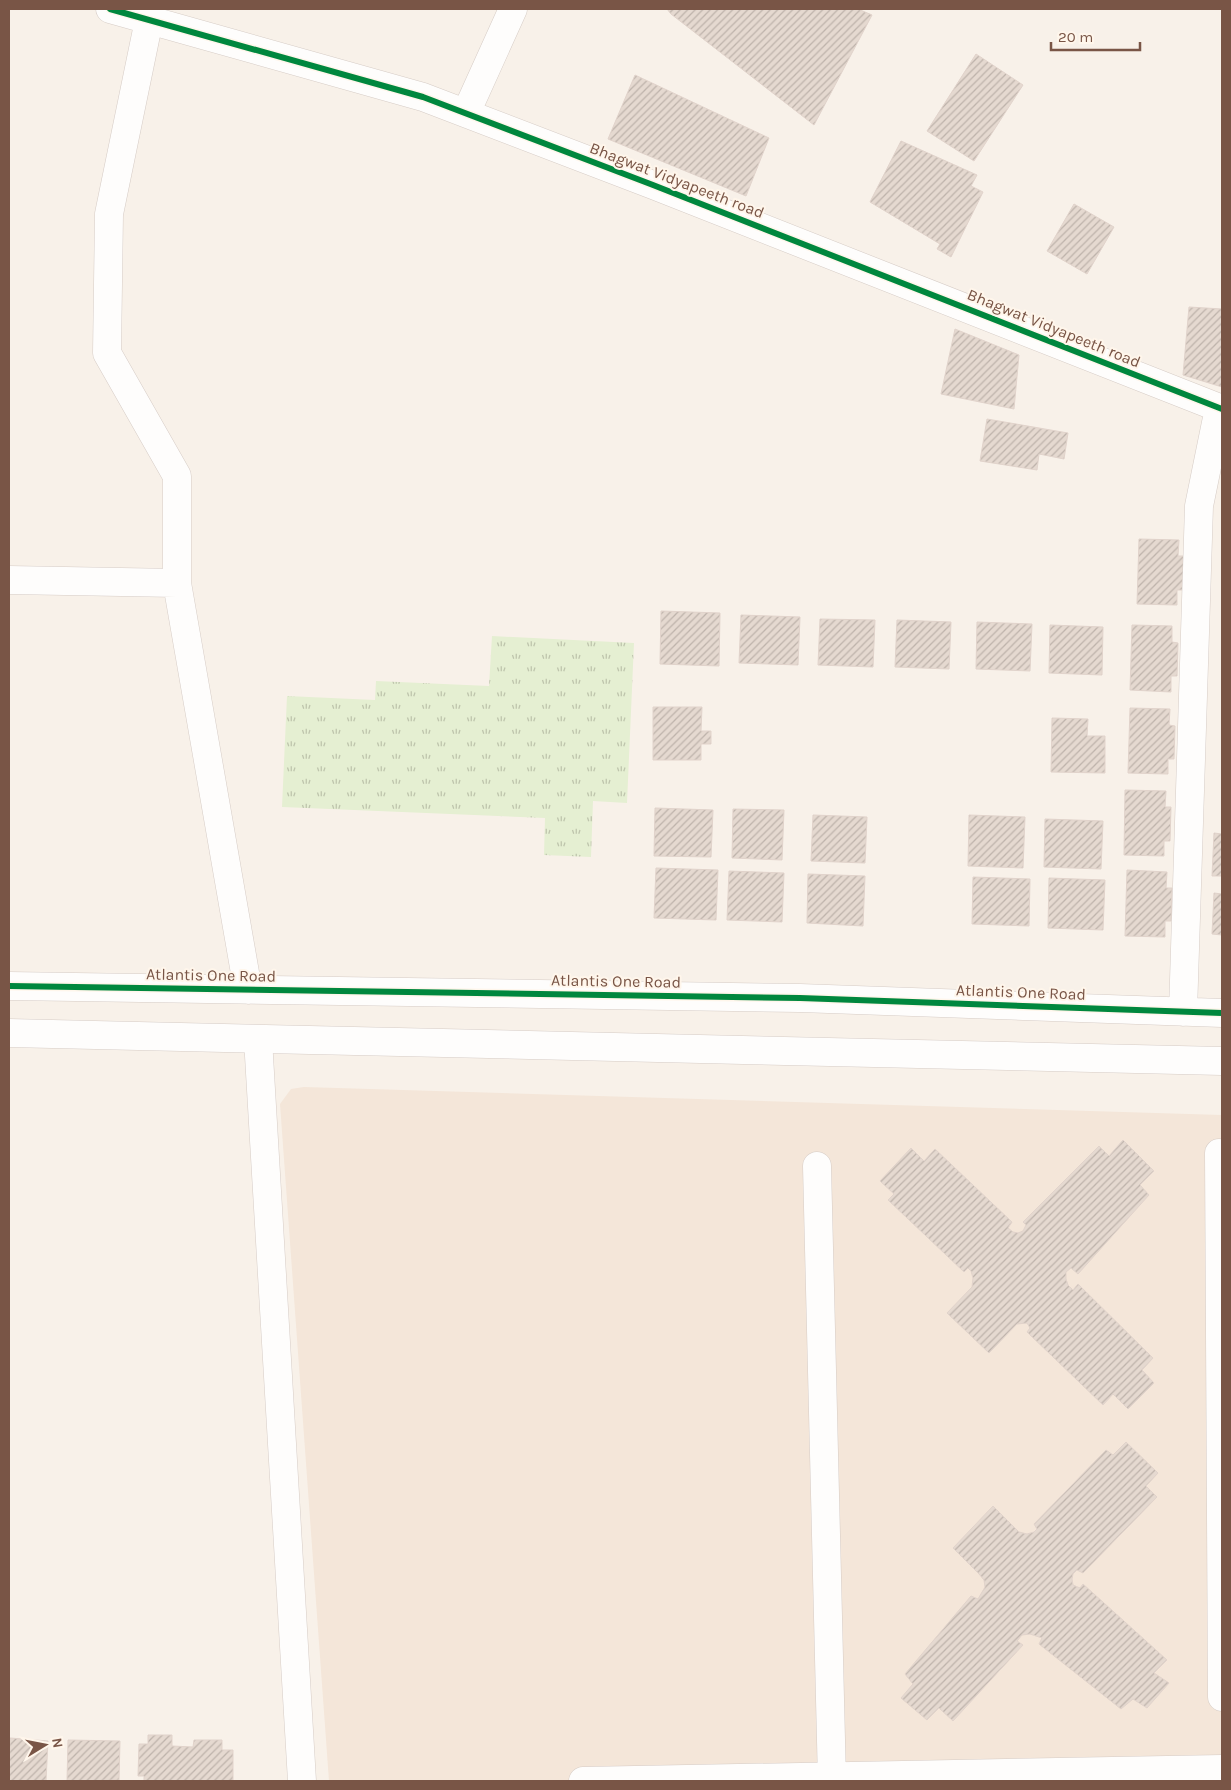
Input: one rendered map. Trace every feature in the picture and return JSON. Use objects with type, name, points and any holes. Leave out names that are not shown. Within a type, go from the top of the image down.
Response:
[{"type":"street","name":"Bhagwat Vidyapeeth road","points":[[110,9],[423,97],[654,185],[1220,409]]},
{"type":"street","points":[[466,113],[513,9]]},
{"type":"street","points":[[149,20],[108,214],[107,353],[177,476],[177,583],[248,990]]},
{"type":"street","points":[[1183,1012],[1199,506],[1220,409]]},
{"type":"street","points":[[9,580],[177,583]]},
{"type":"street","name":"Atlantis One Road","points":[[9,986],[800,998],[1222,1013]]},
{"type":"street","points":[[9,1034],[1222,1061]]},
{"type":"street","points":[[258,1039],[302,1781]]},
{"type":"street","points":[[1219,1153],[1222,1697]]},
{"type":"street","points":[[817,1166],[832,1779]]},
{"type":"street","points":[[583,1781],[832,1779],[1222,1769]]},
{"type":"shaded area","points":[[304,1087],[1222,1115],[1222,1781],[329,1781],[280,1104],[291,1089]]},
{"type":"green space","points":[[492,636],[634,643],[627,803],[593,801],[591,857],[544,855],[545,818],[282,807],[287,696],[375,700],[376,681],[489,686]]},
{"type":"building","points":[[667,9],[858,9],[872,15],[814,125]]},
{"type":"building","points":[[976,54],[1023,85],[974,161],[927,131]]},
{"type":"building","points":[[635,75],[769,138],[746,196],[608,139]]},
{"type":"building","points":[[901,141],[977,175],[971,186],[983,192],[951,257],[937,249],[940,244],[870,202]]},
{"type":"building","points":[[1074,204],[1114,227],[1087,274],[1047,251]]},
{"type":"building","points":[[1189,307],[1222,309],[1222,387],[1183,375]]},
{"type":"building","points":[[955,329],[1019,355],[1014,409],[941,394]]},
{"type":"building","points":[[987,419],[1068,433],[1064,459],[1039,454],[1037,470],[980,461]]},
{"type":"building","points":[[1139,539],[1179,540],[1178,556],[1184,556],[1183,590],[1177,590],[1177,605],[1137,604]]},
{"type":"building","points":[[661,611],[720,613],[719,666],[660,664]]},
{"type":"building","points":[[741,615],[800,617],[798,665],[739,663]]},
{"type":"building","points":[[820,619],[875,620],[873,667],[818,665]]},
{"type":"building","points":[[897,620],[951,622],[949,669],[895,667]]},
{"type":"building","points":[[977,622],[1032,624],[1030,671],[976,669]]},
{"type":"building","points":[[1050,625],[1103,627],[1102,675],[1049,673]]},
{"type":"building","points":[[1132,625],[1172,626],[1172,642],[1178,643],[1177,676],[1171,676],[1171,692],[1130,690]]},
{"type":"building","points":[[653,707],[702,707],[701,731],[711,731],[711,744],[701,744],[701,760],[653,760]]},
{"type":"building","points":[[1130,708],[1170,709],[1169,725],[1175,726],[1174,759],[1168,759],[1168,774],[1128,773]]},
{"type":"building","points":[[1052,718],[1088,719],[1087,736],[1105,736],[1105,773],[1051,772]]},
{"type":"building","points":[[1125,790],[1166,791],[1165,807],[1171,807],[1170,841],[1164,841],[1164,856],[1124,855]]},
{"type":"building","points":[[655,808],[713,810],[711,857],[654,856]]},
{"type":"building","points":[[733,809],[784,810],[782,860],[732,858]]},
{"type":"building","points":[[813,815],[867,817],[865,863],[811,861]]},
{"type":"building","points":[[969,815],[1025,817],[1023,868],[968,866]]},
{"type":"building","points":[[1045,819],[1103,821],[1101,869],[1044,867]]},
{"type":"building","points":[[1214,833],[1222,834],[1222,876],[1212,876]]},
{"type":"building","points":[[656,868],[718,870],[716,920],[654,918]]},
{"type":"building","points":[[1127,870],[1167,872],[1166,888],[1172,888],[1171,921],[1165,921],[1165,937],[1125,936]]},
{"type":"building","points":[[729,871],[784,873],[782,922],[727,920]]},
{"type":"building","points":[[808,874],[865,876],[863,926],[807,923]]},
{"type":"building","points":[[973,877],[1030,879],[1029,926],[972,924]]},
{"type":"building","points":[[1049,878],[1105,880],[1103,930],[1048,928]]},
{"type":"building","points":[[1214,893],[1222,894],[1222,935],[1212,934]]},
{"type":"building","points":[[1123,1140],[1154,1171],[1140,1185],[1149,1195],[1078,1274],[1071,1268],[1066,1272],[1066,1279],[1068,1285],[1073,1290],[1078,1284],[1153,1358],[1142,1370],[1154,1383],[1128,1409],[1113,1394],[1103,1405],[1027,1332],[1030,1328],[1027,1323],[1017,1324],[989,1353],[947,1313],[972,1287],[973,1278],[971,1271],[968,1268],[964,1272],[888,1200],[894,1194],[880,1181],[911,1148],[924,1161],[935,1149],[1012,1222],[1008,1228],[1018,1233],[1023,1231],[1026,1225],[1023,1222],[1099,1146],[1109,1156]]},
{"type":"building","points":[[1126,1442],[1158,1473],[1146,1486],[1157,1497],[1083,1573],[1077,1570],[1073,1574],[1073,1585],[1080,1588],[1083,1584],[1167,1660],[1154,1673],[1169,1683],[1147,1708],[1133,1699],[1121,1709],[1039,1644],[1042,1638],[1030,1634],[1022,1635],[1017,1641],[1023,1645],[953,1721],[939,1708],[927,1720],[901,1698],[913,1684],[905,1674],[971,1596],[978,1599],[985,1587],[984,1580],[953,1548],[993,1506],[1019,1532],[1027,1534],[1034,1532],[1037,1529],[1034,1524],[1106,1450],[1113,1455]]},
{"type":"building","points":[[148,1735],[172,1735],[172,1746],[193,1747],[194,1740],[222,1740],[222,1750],[233,1750],[233,1781],[144,1781],[144,1776],[138,1776],[139,1744],[148,1744]]},
{"type":"building","points":[[10,1738],[48,1741],[46,1781],[9,1781]]},
{"type":"building","points":[[68,1740],[120,1741],[119,1780],[67,1781]]},
{"type":"cycle path","points":[[110,9],[423,97],[653,185],[1222,409]]},
{"type":"cycle path","points":[[9,986],[800,998],[1222,1013]]}]
